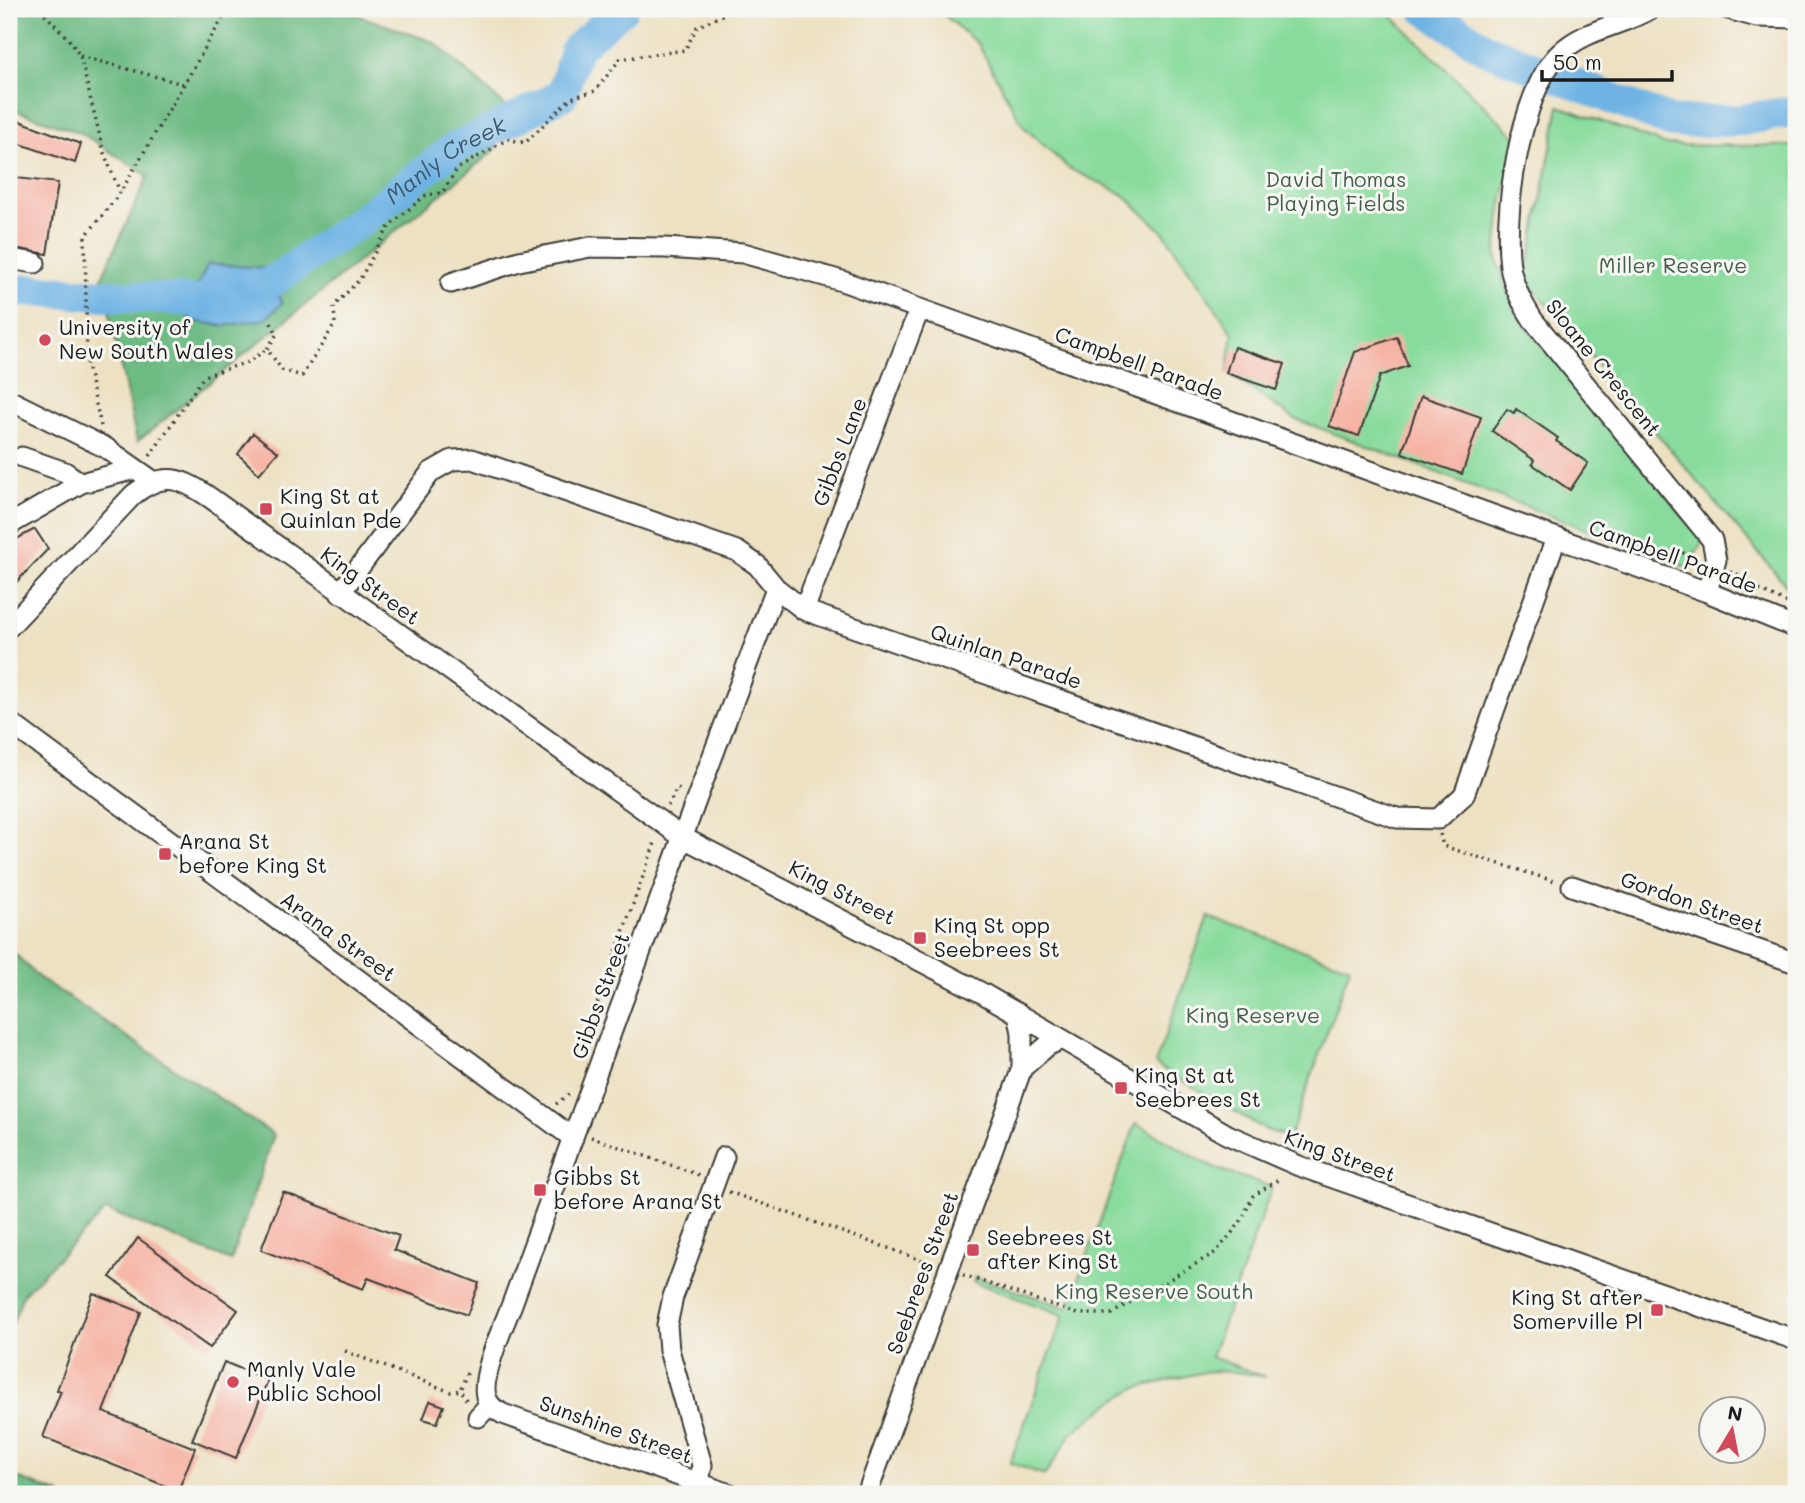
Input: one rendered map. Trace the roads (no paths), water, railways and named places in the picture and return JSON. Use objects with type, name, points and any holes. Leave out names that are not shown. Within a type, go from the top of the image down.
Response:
[{"type":"street","name":"Sloane Crescent","points":[[1650,9],[1585,35],[1560,52],[1549,65],[1535,91],[1519,148],[1510,208],[1508,249],[1517,295],[1551,344],[1707,532],[1715,549],[1716,560],[1707,592]]},
{"type":"street","points":[[1728,9],[1757,17],[1796,18]]},
{"type":"street","name":"Campbell Parade","points":[[451,283],[519,261],[590,247],[743,253],[842,281],[1655,573],[1796,628]]},
{"type":"street","points":[[9,259],[36,263]]},
{"type":"street","name":"Gibbs Lane","points":[[804,610],[919,310]]},
{"type":"street","points":[[9,400],[106,448],[153,481],[121,506],[9,627]]},
{"type":"street","points":[[22,457],[65,472],[81,483]]},
{"type":"street","name":"Quinlan Parade","points":[[340,593],[431,472],[441,464],[462,458],[472,459],[737,551],[757,565],[776,588],[804,610],[1397,818],[1438,819],[1464,796],[1556,538]]},
{"type":"street","points":[[9,525],[81,483],[135,468]]},
{"type":"street","name":"King Street","points":[[153,481],[172,479],[184,481],[194,487],[682,837],[905,951],[1228,1135],[1263,1152],[1796,1340]]},
{"type":"street","name":"Gibbs Street","points":[[484,1411],[486,1375],[682,837],[776,588]]},
{"type":"street","name":"Arana Street","points":[[9,722],[547,1119],[575,1135]]},
{"type":"street","name":"Gordon Street","points":[[1572,886],[1796,964]]},
{"type":"street","name":"Seebrees Street","points":[[867,1494],[1022,1068],[1022,1033],[1018,1013]]},
{"type":"street","name":"Seebrees Street","points":[[1022,1068],[1047,1046],[1062,1039]]},
{"type":"street","points":[[699,1483],[702,1465],[669,1350],[667,1325],[673,1297],[724,1157]]},
{"type":"street","name":"Sunshine Street","points":[[484,1411],[508,1416],[730,1494]]},
{"type":"water","points":[[208,264],[267,268],[282,303],[266,319],[224,326],[192,321],[184,312]]},
{"type":"waterway","name":"Manly Creek","points":[[9,292],[29,290],[213,302],[248,298],[359,222],[453,149],[562,95],[576,49],[622,9]]},
{"type":"waterway","name":"Manly Creek","points":[[1425,9],[1486,49],[1672,122],[1741,120],[1796,111]]},
{"type":"place","name":"University of New South Wales","points":[[45,340]]},
{"type":"place","name":"King St at Quinlan Pde","points":[[266,509]]},
{"type":"place","name":"Arana St before King St","points":[[165,854]]},
{"type":"place","name":"King St opp Seebrees St","points":[[920,938]]},
{"type":"place","name":"King St at Seebrees St","points":[[1121,1088]]},
{"type":"place","name":"Gibbs St before Arana St","points":[[540,1190]]},
{"type":"place","name":"Seebrees St after King St","points":[[973,1250]]},
{"type":"place","name":"King St after Somerville Pl","points":[[1657,1310]]},
{"type":"place","name":"Manly Vale Public School","points":[[233,1382]]},
{"type":"park label","name":"David Thomas Playing Fields","points":[[1336,192]]},
{"type":"park label","name":"Miller Reserve","points":[[1673,266]]},
{"type":"park label","name":"King Reserve","points":[[1253,1016]]},
{"type":"park label","name":"King Reserve South","points":[[1154,1292]]}]
